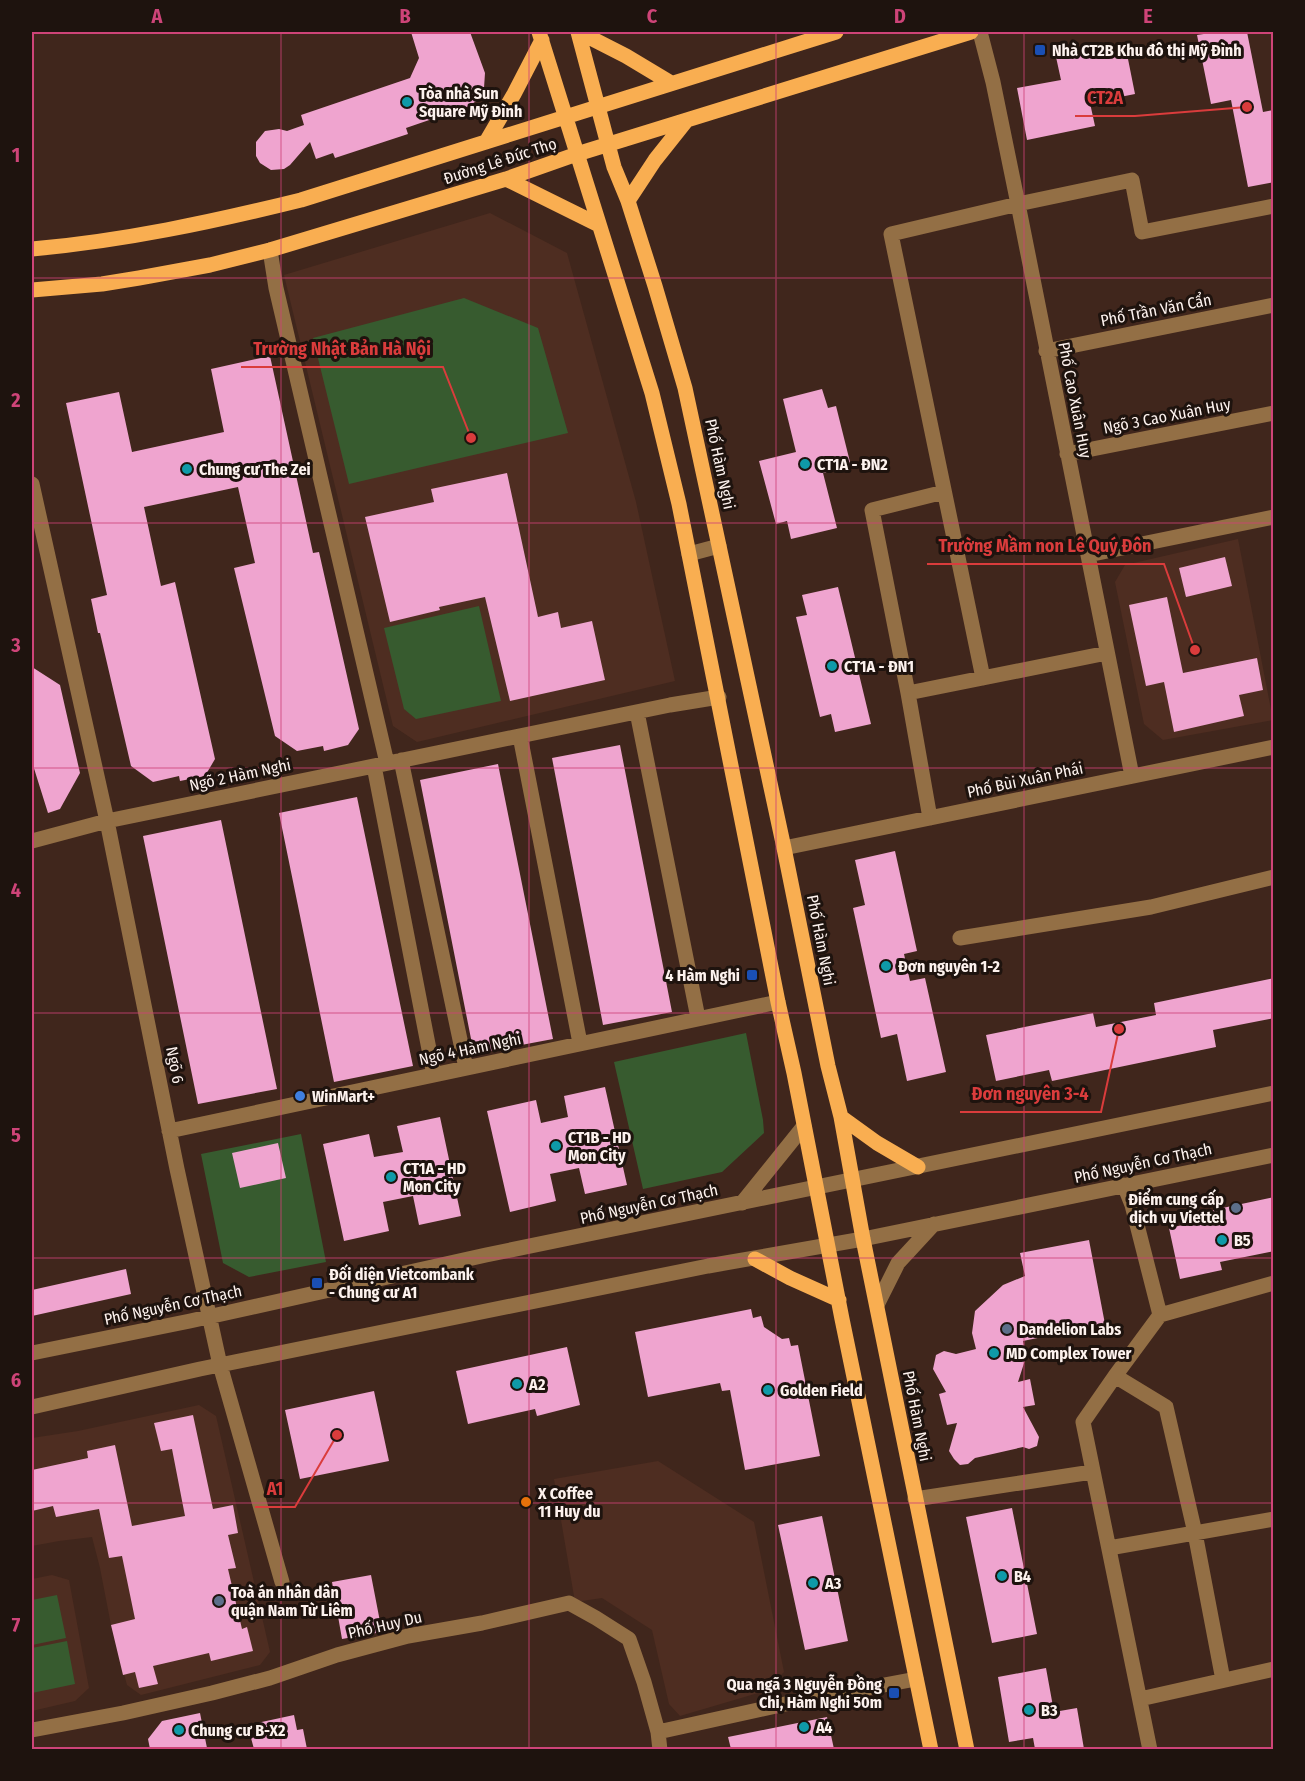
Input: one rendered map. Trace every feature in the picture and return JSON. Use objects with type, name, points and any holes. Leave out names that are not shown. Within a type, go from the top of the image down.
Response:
[{"type":"main road","points":[[578,32],[626,56],[671,83]]},
{"type":"main road","name":"Phố Hàm Nghi","points":[[578,32],[614,167],[628,201],[685,388],[828,1065],[841,1117],[863,1239],[967,1749]]},
{"type":"main road","name":"Đường Lê Đức Thọ","points":[[32,249],[132,237],[255,212],[301,200],[836,32]]},
{"type":"main road","name":"Đường Lê Đức Thọ","points":[[32,290],[102,284],[139,278],[210,265],[270,250],[506,179],[577,154],[971,32]]},
{"type":"main road","points":[[540,36],[652,393],[679,504],[931,1749]]},
{"type":"main road","points":[[486,142],[514,94],[540,36]]},
{"type":"main road","points":[[628,201],[655,160],[686,121]]},
{"type":"main road","points":[[506,179],[599,225]]},
{"type":"main road","points":[[841,1117],[877,1143],[918,1167]]},
{"type":"main road","points":[[754,1259],[839,1300]]},
{"type":"street","name":"Phố Cao Xuân Huy","points":[[980,32],[993,82],[1018,204],[1132,776]]},
{"type":"street","points":[[983,678],[891,234],[1132,180],[1142,232],[1274,206]]},
{"type":"street","points":[[270,250],[276,288],[387,763],[466,1068]]},
{"type":"street","name":"Phố Trần Văn Cẩn","points":[[1047,351],[1274,305]]},
{"type":"street","name":"Ngõ 3 Cao Xuân Huy","points":[[1067,454],[1274,413]]},
{"type":"street","points":[[32,484],[107,821]]},
{"type":"street","points":[[930,818],[872,510],[944,492]]},
{"type":"street","points":[[1088,555],[1274,517]]},
{"type":"street","points":[[689,554],[719,546]]},
{"type":"street","points":[[908,693],[1107,653]]},
{"type":"street","name":"Ngõ 2 Hàm Nghi","points":[[32,841],[107,821],[718,697]]},
{"type":"street","points":[[637,712],[698,1018]]},
{"type":"street","points":[[520,736],[580,1043]]},
{"type":"street","name":"Phố Bùi Xuân Phái","points":[[784,848],[1274,747]]},
{"type":"street","points":[[387,763],[434,1075]]},
{"type":"street","name":"Ngõ 6","points":[[107,821],[169,1131],[220,1365],[282,1582]]},
{"type":"street","points":[[960,938],[1151,907],[1274,877]]},
{"type":"street","name":"Ngõ 4 Hàm Nghi","points":[[169,1131],[778,1002]]},
{"type":"street","name":"Phố Nguyễn Cơ Thạch","points":[[32,1353],[486,1255],[1274,1093]]},
{"type":"street","points":[[742,1203],[804,1126]]},
{"type":"street","name":"Phố Nguyễn Cơ Thạch","points":[[32,1407],[220,1365],[708,1266],[828,1246],[1274,1155]]},
{"type":"street","points":[[1124,1185],[1132,1205],[1160,1315]]},
{"type":"street","points":[[877,1305],[898,1263],[934,1224]]},
{"type":"street","points":[[1150,1749],[1083,1422],[1160,1315],[1273,1286]]},
{"type":"street","points":[[1115,1376],[1166,1407],[1195,1533],[1223,1680]]},
{"type":"street","points":[[915,1499],[1092,1472]]},
{"type":"street","points":[[1109,1548],[1274,1519]]},
{"type":"street","name":"Phố Huy Du","points":[[32,1730],[112,1716],[212,1693],[408,1636],[482,1623],[569,1603],[629,1640],[644,1682],[658,1732],[660,1749]]},
{"type":"street","points":[[1140,1699],[1274,1669]]},
{"type":"street","points":[[658,1732],[799,1701],[916,1679]]},
{"type":"shaded area","points":[[490,213],[567,253],[636,502],[675,681],[417,742],[393,726],[284,275]]},
{"type":"shaded area","points":[[1238,539],[1273,720],[1163,740],[1144,724],[1115,582],[1125,565]]},
{"type":"shaded area","points":[[199,1405],[216,1416],[270,1652],[260,1665],[141,1695],[127,1685],[92,1537],[32,1546],[32,1438],[78,1431]]},
{"type":"shaded area","points":[[658,1461],[754,1522],[784,1672],[765,1691],[680,1716],[669,1704],[652,1630],[602,1598],[575,1602],[554,1479]]},
{"type":"shaded area","points":[[52,1575],[69,1580],[89,1688],[75,1701],[32,1711],[32,1579]]},
{"type":"green space","points":[[464,298],[538,328],[568,433],[349,484],[313,338]]},
{"type":"green space","points":[[479,606],[501,701],[416,719],[404,709],[384,628]]},
{"type":"green space","points":[[746,1033],[764,1133],[722,1172],[643,1189],[614,1062]]},
{"type":"green space","points":[[301,1134],[326,1262],[249,1277],[223,1263],[201,1154]]},
{"type":"green space","points":[[57,1595],[66,1638],[32,1645],[32,1600]]},
{"type":"green space","points":[[67,1641],[75,1684],[32,1693],[32,1648]]},
{"type":"building","name":"Tòa nhà Sun Square Mỹ Đình","points":[[411,32],[470,32],[485,73],[484,88],[478,100],[467,107],[406,128],[408,134],[335,158],[333,153],[316,159],[310,142],[284,169],[271,170],[260,163],[256,156],[256,142],[265,131],[279,129],[287,131],[304,125],[301,115],[410,78],[419,58]]},
{"type":"building","points":[[1247,32],[1263,112],[1274,110],[1274,182],[1248,187],[1231,100],[1211,104],[1197,35]]},
{"type":"building","points":[[1125,44],[1135,94],[1090,103],[1095,126],[1027,140],[1017,88],[1061,80],[1056,57]]},
{"type":"building","points":[[270,356],[313,553],[319,552],[359,729],[348,745],[324,751],[323,746],[297,751],[275,736],[234,568],[255,563],[238,487],[144,507],[161,586],[175,582],[215,759],[205,776],[180,781],[179,776],[153,782],[131,766],[100,633],[98,633],[91,599],[107,595],[66,403],[119,392],[132,452],[224,432],[211,369]]},
{"type":"building","name":"CT1A - ĐN2","points":[[822,389],[828,408],[836,406],[851,466],[823,473],[837,528],[791,539],[787,521],[776,524],[759,461],[796,452],[783,399]]},
{"type":"building","points":[[507,473],[538,617],[558,612],[561,628],[592,621],[605,680],[510,701],[485,597],[439,607],[440,610],[390,622],[365,517],[434,502],[431,489]]},
{"type":"building","points":[[1225,557],[1232,586],[1186,597],[1179,568]]},
{"type":"building","name":"CT1A - ĐN1","points":[[838,587],[871,724],[835,732],[831,714],[820,717],[796,617],[807,615],[802,595]]},
{"type":"building","points":[[1167,597],[1183,673],[1257,658],[1263,690],[1239,695],[1244,716],[1174,732],[1164,682],[1146,686],[1129,605]]},
{"type":"building","points":[[32,667],[60,685],[80,773],[60,809],[48,813],[32,762]]},
{"type":"building","points":[[620,745],[672,1012],[603,1025],[552,758]]},
{"type":"building","points":[[498,764],[553,1039],[474,1054],[420,780]]},
{"type":"building","points":[[357,797],[413,1066],[334,1082],[279,813]]},
{"type":"building","points":[[221,820],[277,1089],[198,1104],[143,836]]},
{"type":"building","name":"Đơn nguyên 1-2","points":[[895,851],[917,951],[904,954],[910,981],[925,978],[946,1072],[907,1081],[897,1034],[881,1038],[853,908],[865,905],[855,860]]},
{"type":"building","points":[[1274,978],[1274,1018],[1213,1030],[1216,1047],[1052,1081],[1049,1070],[996,1081],[986,1035],[1093,1013],[1096,1027],[1156,1015],[1154,1003]]},
{"type":"building","name":"CT1B - HD Mon City","points":[[605,1087],[627,1185],[585,1194],[579,1168],[550,1174],[556,1201],[510,1212],[487,1111],[536,1100],[541,1123],[568,1117],[564,1096]]},
{"type":"building","name":"CT1A - HD Mon City","points":[[440,1117],[461,1216],[419,1225],[413,1196],[383,1202],[389,1231],[344,1241],[323,1144],[369,1134],[374,1157],[403,1152],[397,1126]]},
{"type":"building","points":[[278,1143],[286,1178],[240,1188],[232,1153]]},
{"type":"building","name":"B5","points":[[1274,1197],[1274,1251],[1220,1262],[1222,1270],[1180,1279],[1169,1228],[1215,1218],[1213,1210]]},
{"type":"building","name":"MD Complex Tower","points":[[1089,1240],[1105,1324],[1023,1341],[1026,1357],[1018,1382],[1030,1379],[1035,1405],[1023,1407],[1039,1437],[1037,1446],[975,1458],[968,1464],[960,1465],[949,1451],[957,1423],[947,1425],[939,1394],[946,1392],[933,1369],[936,1355],[944,1351],[956,1354],[976,1349],[972,1333],[975,1311],[1003,1285],[1025,1276],[1020,1253]]},
{"type":"building","points":[[126,1269],[131,1294],[32,1316],[32,1290]]},
{"type":"building","name":"Golden Field","points":[[751,1309],[753,1318],[761,1316],[764,1327],[782,1339],[789,1338],[791,1346],[798,1345],[820,1456],[745,1470],[730,1390],[722,1391],[720,1383],[648,1397],[635,1332]]},
{"type":"building","name":"A2","points":[[567,1347],[580,1405],[537,1416],[535,1409],[468,1424],[456,1371]]},
{"type":"building","points":[[374,1391],[389,1461],[300,1479],[285,1410]]},
{"type":"building","points":[[193,1415],[213,1509],[233,1505],[238,1533],[228,1535],[236,1568],[228,1569],[242,1629],[247,1627],[253,1651],[211,1661],[209,1653],[153,1666],[158,1684],[139,1688],[135,1672],[123,1675],[111,1625],[135,1619],[122,1556],[109,1558],[99,1509],[56,1517],[53,1506],[32,1511],[32,1470],[88,1458],[87,1451],[115,1445],[132,1526],[185,1516],[172,1449],[161,1451],[154,1423]]},
{"type":"building","name":"B4","points":[[1012,1508],[1037,1634],[992,1643],[966,1517]]},
{"type":"building","name":"A3","points":[[822,1516],[848,1641],[805,1650],[778,1525]]},
{"type":"building","points":[[371,1575],[382,1632],[342,1639],[332,1582]]},
{"type":"building","name":"B3","points":[[1046,1668],[1054,1712],[1077,1708],[1084,1749],[1035,1749],[1033,1738],[1009,1742],[998,1677]]},
{"type":"building","name":"Chung cư B-X2","points":[[200,1713],[207,1748],[150,1749],[148,1739],[162,1721]]},
{"type":"building","points":[[294,1715],[297,1730],[303,1729],[307,1749],[254,1749],[251,1738],[259,1736],[257,1723]]},
{"type":"building","name":"A4","points":[[827,1717],[834,1749],[731,1749],[728,1737]]},
{"type":"place","name":"Nhà CT2B Khu đô thị Mỹ Đình","points":[[1040,50]]},
{"type":"place","name":"Tòa nhà Sun Square Mỹ Đình","points":[[407,102]]},
{"type":"place","name":"CT2A","points":[[1247,107]]},
{"type":"place","name":"Trường Nhật Bản Hà Nội","points":[[471,438]]},
{"type":"place","name":"CT1A - ĐN2","points":[[805,464]]},
{"type":"place","name":"Chung cư The Zei","points":[[187,469]]},
{"type":"place","name":"Trường Mầm non Lê Quý Đôn","points":[[1195,650]]},
{"type":"place","name":"CT1A - ĐN1","points":[[832,666]]},
{"type":"place","name":"Đơn nguyên 1-2","points":[[886,966]]},
{"type":"place","name":"4 Hàm Nghi","points":[[752,975]]},
{"type":"place","name":"Đơn nguyên 3-4","points":[[1119,1029]]},
{"type":"place","name":"WinMart+","points":[[300,1096]]},
{"type":"place","name":"CT1B - HD Mon City","points":[[556,1146]]},
{"type":"place","name":"CT1A - HD Mon City","points":[[391,1177]]},
{"type":"place","name":"Điểm cung cấp dịch vụ Viettel","points":[[1236,1208]]},
{"type":"place","name":"B5","points":[[1222,1240]]},
{"type":"place","name":"Đối diện Vietcombank - Chung cư A1","points":[[317,1283]]},
{"type":"place","name":"Dandelion Labs","points":[[1007,1329]]},
{"type":"place","name":"MD Complex Tower","points":[[994,1353]]},
{"type":"place","name":"A2","points":[[517,1384]]},
{"type":"place","name":"Golden Field","points":[[768,1390]]},
{"type":"place","name":"A1","points":[[337,1435]]},
{"type":"place","name":"X Coffee 11 Huy du","points":[[526,1502]]},
{"type":"place","name":"B4","points":[[1002,1576]]},
{"type":"place","name":"A3","points":[[813,1583]]},
{"type":"place","name":"Toà án nhân dân quận Nam Từ Liêm","points":[[219,1601]]},
{"type":"place","name":"Qua ngã 3 Nguyễn Đồng Chi, Hàm Nghi 50m","points":[[894,1693]]},
{"type":"place","name":"B3","points":[[1029,1710]]},
{"type":"place","name":"A4","points":[[804,1727]]},
{"type":"place","name":"Chung cư B-X2","points":[[179,1730]]}]
